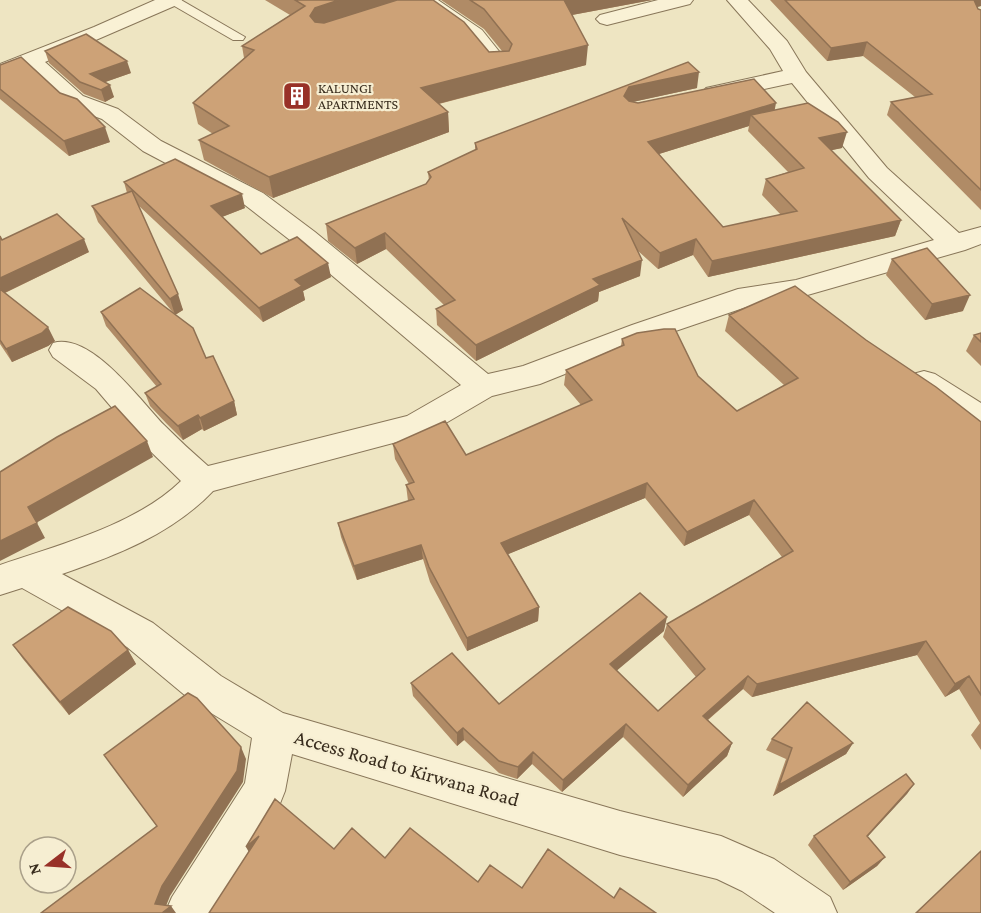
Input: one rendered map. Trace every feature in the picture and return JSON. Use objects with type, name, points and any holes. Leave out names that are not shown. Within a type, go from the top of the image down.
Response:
[{"type":"street","points":[[0,72],[102,32],[171,0]]},
{"type":"street","points":[[403,8],[425,0],[474,35],[499,65]]},
{"type":"street","points":[[607,19],[683,0]]},
{"type":"street","points":[[736,0],[779,46],[798,75],[878,173],[968,240]]},
{"type":"street","points":[[30,60],[75,101],[110,114],[152,146],[254,200],[305,238],[483,387]]},
{"type":"street","points":[[694,98],[798,75]]},
{"type":"street","points":[[305,238],[336,226]]},
{"type":"street","points":[[12,575],[111,542],[181,502],[202,481],[416,426],[483,387],[529,376],[642,332],[748,296],[797,289],[968,240]]},
{"type":"street","points":[[797,289],[825,310]]},
{"type":"street","points":[[64,350],[108,381],[153,434],[202,481]]},
{"type":"street","points":[[899,365],[981,419]]},
{"type":"street","name":"Access Road to Kirwana Road","points":[[12,575],[140,635],[207,689],[273,729],[620,832],[721,858],[759,875],[814,913]]},
{"type":"street","points":[[188,913],[264,791],[273,729]]},
{"type":"lane","points":[[171,0],[238,37]]},
{"type":"building","points":[[295,0],[339,0],[315,8],[310,16],[315,22],[324,23],[397,0],[433,0],[464,22],[489,52],[509,51],[512,44],[484,9],[470,0],[564,0],[588,45],[421,88],[448,112],[269,177],[199,140],[229,126],[193,103],[254,50],[242,46],[305,6]]},
{"type":"building","points":[[785,0],[974,0],[978,9],[981,10],[981,190],[891,102],[932,94],[867,42],[831,48]]},
{"type":"building","points":[[86,34],[127,61],[90,74],[110,85],[101,90],[80,82],[45,51]]},
{"type":"building","points":[[21,57],[60,93],[77,99],[105,127],[64,141],[0,89],[0,65]]},
{"type":"building","points":[[688,62],[699,72],[629,87],[624,96],[629,101],[638,103],[754,79],[776,103],[648,142],[723,227],[797,211],[766,179],[804,168],[751,115],[808,103],[838,122],[847,132],[819,138],[901,220],[712,261],[696,239],[660,253],[622,218],[642,260],[593,279],[600,285],[476,345],[436,309],[455,300],[385,233],[355,248],[326,224],[426,184],[431,177],[428,172],[477,149],[475,143]]},
{"type":"building","points":[[175,159],[242,194],[211,206],[261,254],[297,237],[328,263],[295,280],[302,286],[259,308],[124,182]]},
{"type":"building","points":[[132,191],[178,294],[170,299],[92,206]]},
{"type":"building","points":[[57,214],[84,239],[0,278],[0,236],[2,240]]},
{"type":"building","points":[[927,248],[970,295],[932,304],[892,259]]},
{"type":"building","points":[[795,286],[981,422],[981,695],[969,676],[955,684],[926,641],[757,684],[748,676],[703,716],[732,743],[688,785],[626,724],[563,780],[533,752],[518,767],[499,761],[463,728],[457,733],[411,683],[452,653],[499,704],[640,593],[667,617],[610,664],[658,711],[705,669],[667,624],[793,551],[754,500],[687,532],[647,483],[501,543],[539,607],[467,638],[429,567],[421,545],[354,566],[338,523],[414,499],[406,485],[414,482],[393,444],[445,421],[466,455],[592,400],[566,370],[624,345],[622,339],[637,333],[664,329],[675,329],[698,376],[737,411],[798,378],[729,315]]},
{"type":"building","points":[[140,288],[193,328],[206,358],[213,356],[234,401],[200,418],[198,415],[178,426],[145,393],[161,384],[101,312]]},
{"type":"building","points":[[0,289],[48,327],[42,333],[6,349],[0,340]]},
{"type":"building","points":[[981,333],[981,342],[974,335]]},
{"type":"building","points":[[115,406],[147,441],[28,507],[37,523],[0,541],[0,472],[57,437]]},
{"type":"building","points":[[68,607],[111,631],[128,650],[60,702],[13,645]]},
{"type":"building","points":[[188,693],[197,698],[241,747],[237,771],[162,886],[155,904],[171,906],[162,913],[41,913],[65,895],[78,895],[78,885],[157,826],[104,755]]},
{"type":"building","points":[[807,702],[853,743],[779,785],[792,748],[772,739]]},
{"type":"building","points":[[906,774],[914,784],[867,836],[885,857],[850,882],[814,836]]},
{"type":"building","points":[[275,799],[334,849],[352,828],[385,858],[410,828],[478,882],[490,865],[522,888],[548,849],[614,898],[620,888],[656,913],[209,913],[259,836],[246,847]]},
{"type":"building","points":[[981,851],[981,913],[916,913]]},
{"type":"place","name":"KALUNGI APARTMENTS","points":[[297,96]]}]
